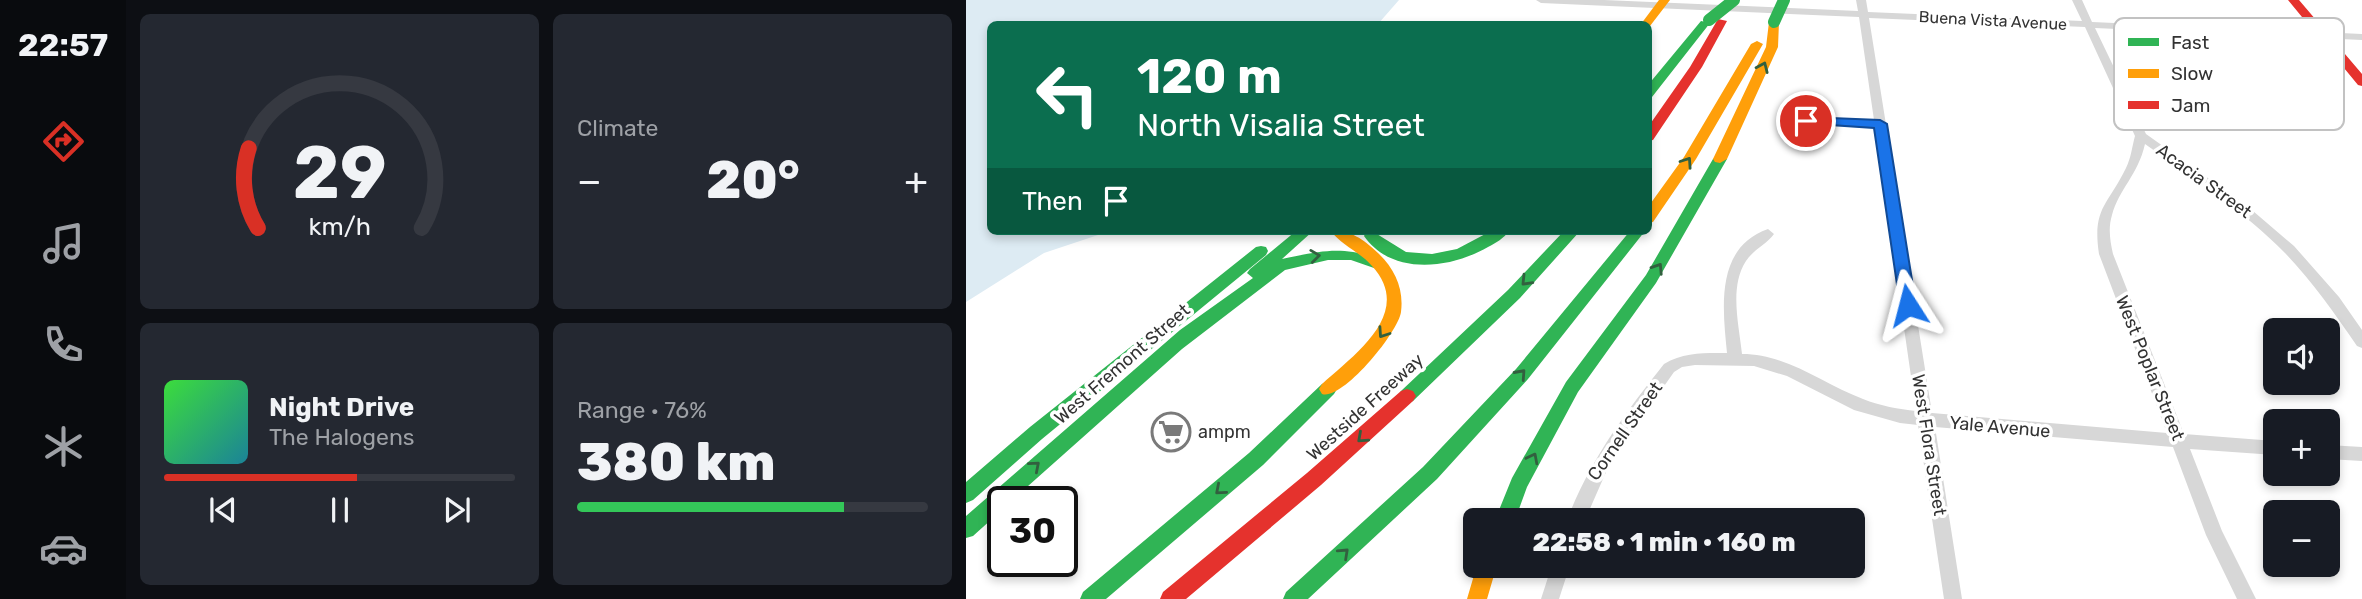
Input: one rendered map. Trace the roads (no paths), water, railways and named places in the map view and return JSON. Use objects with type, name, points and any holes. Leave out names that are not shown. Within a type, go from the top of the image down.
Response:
[{"type":"main road","points":[[1652,90],[1735,0]]},
{"type":"main road","points":[[1652,212],[1689,159],[1784,0]]},
{"type":"main road","points":[[2292,0],[2308,18]]},
{"type":"main road","points":[[1648,21],[1663,2]]},
{"type":"main road","points":[[1652,130],[1716,21]]},
{"type":"main road","points":[[1510,508],[1572,387],[1651,279],[1713,177],[1772,47],[1773,22]]},
{"type":"main road","points":[[2344,61],[2362,82]]},
{"type":"main road","name":"West Fremont Street","points":[[966,494],[1282,235]]},
{"type":"main road","name":"West Fremont Street","points":[[966,528],[1177,344],[1247,279],[1301,235]]},
{"type":"main road","points":[[1090,599],[1256,459],[1384,334],[1395,308],[1396,297],[1388,269],[1368,250],[1344,235]]},
{"type":"main road","points":[[1372,235],[1388,250],[1409,258],[1429,260],[1466,253],[1496,235]]},
{"type":"main road","name":"Westside Freeway","points":[[1170,599],[1395,408],[1477,330],[1569,235]]},
{"type":"main road","points":[[1293,599],[1439,463],[1522,374],[1635,235]]},
{"type":"main road","points":[[1177,344],[1281,265],[1300,258],[1352,255],[1388,269]]},
{"type":"main road","points":[[1118,394],[1130,365],[1130,358]]},
{"type":"main road","points":[[1477,599],[1483,578]]},
{"type":"street","name":"Buena Vista Avenue","points":[[1541,0],[1862,7],[2114,25]]},
{"type":"street","name":"Acacia Street","points":[[2077,0],[2114,78]]},
{"type":"street","name":"West Flora Street","points":[[1862,7],[1953,599]]},
{"type":"street","name":"Buena Vista Avenue","points":[[2344,37],[2362,37]]},
{"type":"street","points":[[1806,121],[1880,124]]},
{"type":"street","name":"Acacia Street","points":[[2138,130],[2141,136],[2242,208],[2289,249],[2334,301],[2362,342]]},
{"type":"street","name":"West Poplar Street","points":[[2141,136],[2132,168],[2112,196],[2104,214],[2102,238],[2215,535],[2247,599]]},
{"type":"street","points":[[1735,359],[1730,278],[1748,249],[1768,234]]},
{"type":"street","name":"Cornell Street","points":[[1581,508],[1597,465],[1669,368],[1695,359],[1735,359]]},
{"type":"street","name":"Yale Avenue","points":[[1735,359],[1762,361],[1860,405],[1900,416],[2263,447]]},
{"type":"street","points":[[2340,453],[2362,454]]},
{"type":"street","points":[[1550,599],[1557,578]]},
{"type":"place","name":"ampm","points":[[1171,432]]}]
